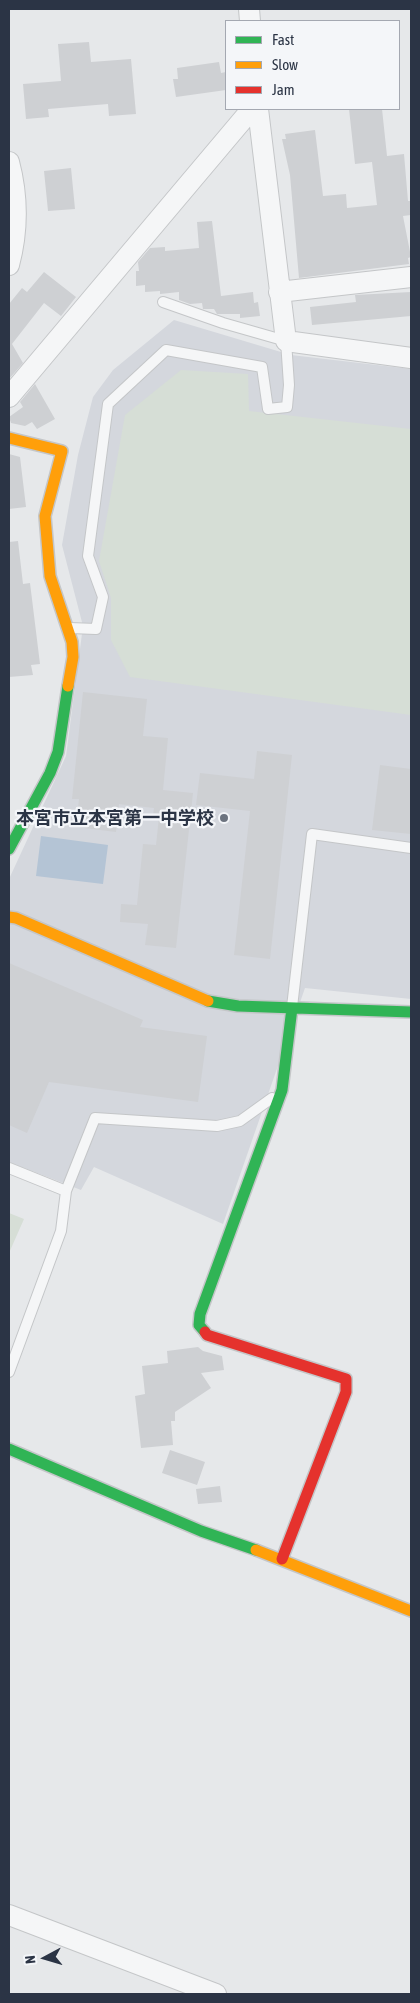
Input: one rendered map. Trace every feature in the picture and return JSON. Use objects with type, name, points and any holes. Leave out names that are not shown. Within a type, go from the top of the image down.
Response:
[{"type":"street","points":[[9,397],[245,117],[256,110]]},
{"type":"street","points":[[258,110],[286,342],[411,358]]},
{"type":"street","points":[[9,162],[16,201],[13,249],[9,265]]},
{"type":"street","points":[[279,292],[411,277]]},
{"type":"street","points":[[9,438],[62,450],[45,516],[50,576],[72,642],[73,657],[58,752],[50,773],[9,849]]},
{"type":"street","points":[[9,917],[16,918],[210,1002],[238,1006],[411,1012]]},
{"type":"street","points":[[282,1559],[346,1392],[346,1379],[207,1335],[199,1325],[200,1314],[282,1090],[292,1008]]},
{"type":"street","points":[[9,1449],[201,1532],[282,1559],[411,1611]]},
{"type":"street","points":[[9,1914],[216,1994]]},
{"type":"lane","points":[[67,628],[96,629],[103,597],[88,556],[108,404],[166,350],[262,367],[268,409],[287,407],[289,385],[286,342],[163,302]]},
{"type":"lane","points":[[292,1008],[312,834],[411,848]]},
{"type":"lane","points":[[9,1372],[61,1231],[66,1191],[95,1118],[217,1126],[240,1121],[282,1090]]},
{"type":"lane","points":[[9,1168],[66,1191]]},
{"type":"shaded area","name":"本宮市立本宮第一中学校","points":[[174,320],[291,355],[411,369],[411,999],[305,988],[223,1224],[94,1167],[81,1190],[9,1162],[9,879],[66,756],[83,626],[62,545],[78,455],[93,397],[113,370]]},
{"type":"shaded area","points":[[181,370],[248,374],[249,411],[411,429],[411,715],[130,677],[111,640],[111,598],[99,561],[125,415]]},
{"type":"shaded area","points":[[9,1213],[24,1219],[9,1253]]},
{"type":"water","points":[[41,836],[108,845],[103,884],[36,876]]},
{"type":"building","points":[[89,42],[91,62],[131,59],[136,114],[109,116],[108,104],[48,109],[49,117],[26,119],[23,84],[61,81],[58,44]]},
{"type":"building","points":[[219,62],[221,73],[225,72],[225,90],[176,97],[173,79],[178,79],[177,68]]},
{"type":"building","points":[[349,110],[382,110],[387,156],[404,154],[408,201],[411,201],[411,215],[403,216],[411,257],[408,258],[409,264],[299,278],[290,175],[282,139],[286,139],[285,134],[315,130],[323,196],[346,194],[347,208],[377,205],[372,162],[355,164]]},
{"type":"building","points":[[71,168],[75,209],[48,211],[44,171]]},
{"type":"building","points":[[212,221],[221,296],[253,292],[254,303],[258,302],[260,316],[240,318],[240,314],[217,314],[214,309],[203,309],[202,303],[190,304],[179,300],[179,292],[160,294],[160,291],[145,292],[145,285],[136,286],[136,271],[139,271],[138,262],[150,248],[165,247],[165,251],[199,248],[197,222]]},
{"type":"building","points":[[44,272],[76,297],[61,316],[44,303],[12,344],[23,363],[9,379],[9,304],[22,288],[27,292]]},
{"type":"building","points":[[411,292],[411,316],[312,325],[310,307],[356,302],[355,295]]},
{"type":"building","points":[[35,384],[55,419],[37,429],[32,422],[25,426],[11,423],[9,417],[23,407],[20,402]]},
{"type":"building","points":[[9,454],[20,457],[26,507],[9,509]]},
{"type":"building","points":[[18,541],[23,584],[30,583],[40,664],[31,665],[33,675],[9,677],[9,542]]},
{"type":"building","points":[[83,692],[147,699],[143,736],[168,738],[163,790],[193,793],[176,948],[145,945],[148,924],[120,922],[121,904],[137,905],[143,844],[156,845],[159,817],[153,816],[154,808],[119,804],[116,832],[76,827],[79,799],[72,799]]},
{"type":"building","points":[[257,751],[292,755],[270,959],[234,955],[250,811],[196,805],[200,773],[254,779]]},
{"type":"building","points":[[380,765],[411,769],[411,834],[372,830]]},
{"type":"building","points":[[9,963],[143,1020],[140,1027],[207,1036],[198,1102],[49,1082],[27,1133],[9,1125]]},
{"type":"building","points":[[198,1347],[203,1351],[222,1356],[224,1370],[201,1373],[211,1388],[175,1412],[175,1421],[171,1421],[173,1445],[141,1448],[135,1396],[145,1394],[142,1366],[168,1363],[167,1351]]},
{"type":"building","points":[[170,1450],[205,1462],[197,1485],[162,1473]]},
{"type":"building","points":[[220,1486],[222,1502],[198,1504],[196,1489]]},
{"type":"traffic: fast","points":[[9,849],[50,773],[58,752],[68,686]]},
{"type":"traffic: fast","points":[[208,1001],[238,1006],[411,1012]]},
{"type":"traffic: fast","points":[[205,1332],[199,1325],[200,1314],[282,1090],[292,1008]]},
{"type":"traffic: fast","points":[[9,1449],[201,1531],[256,1550]]},
{"type":"traffic: slow","points":[[9,438],[62,451],[45,516],[50,576],[72,642],[73,657],[68,686]]},
{"type":"traffic: slow","points":[[9,917],[16,918],[208,1001]]},
{"type":"traffic: slow","points":[[256,1550],[411,1611]]},
{"type":"traffic: jam","points":[[205,1332],[207,1335],[346,1379],[346,1392],[282,1559]]},
{"type":"place","name":"本宮市立本宮第一中学校","points":[[224,818]]}]
